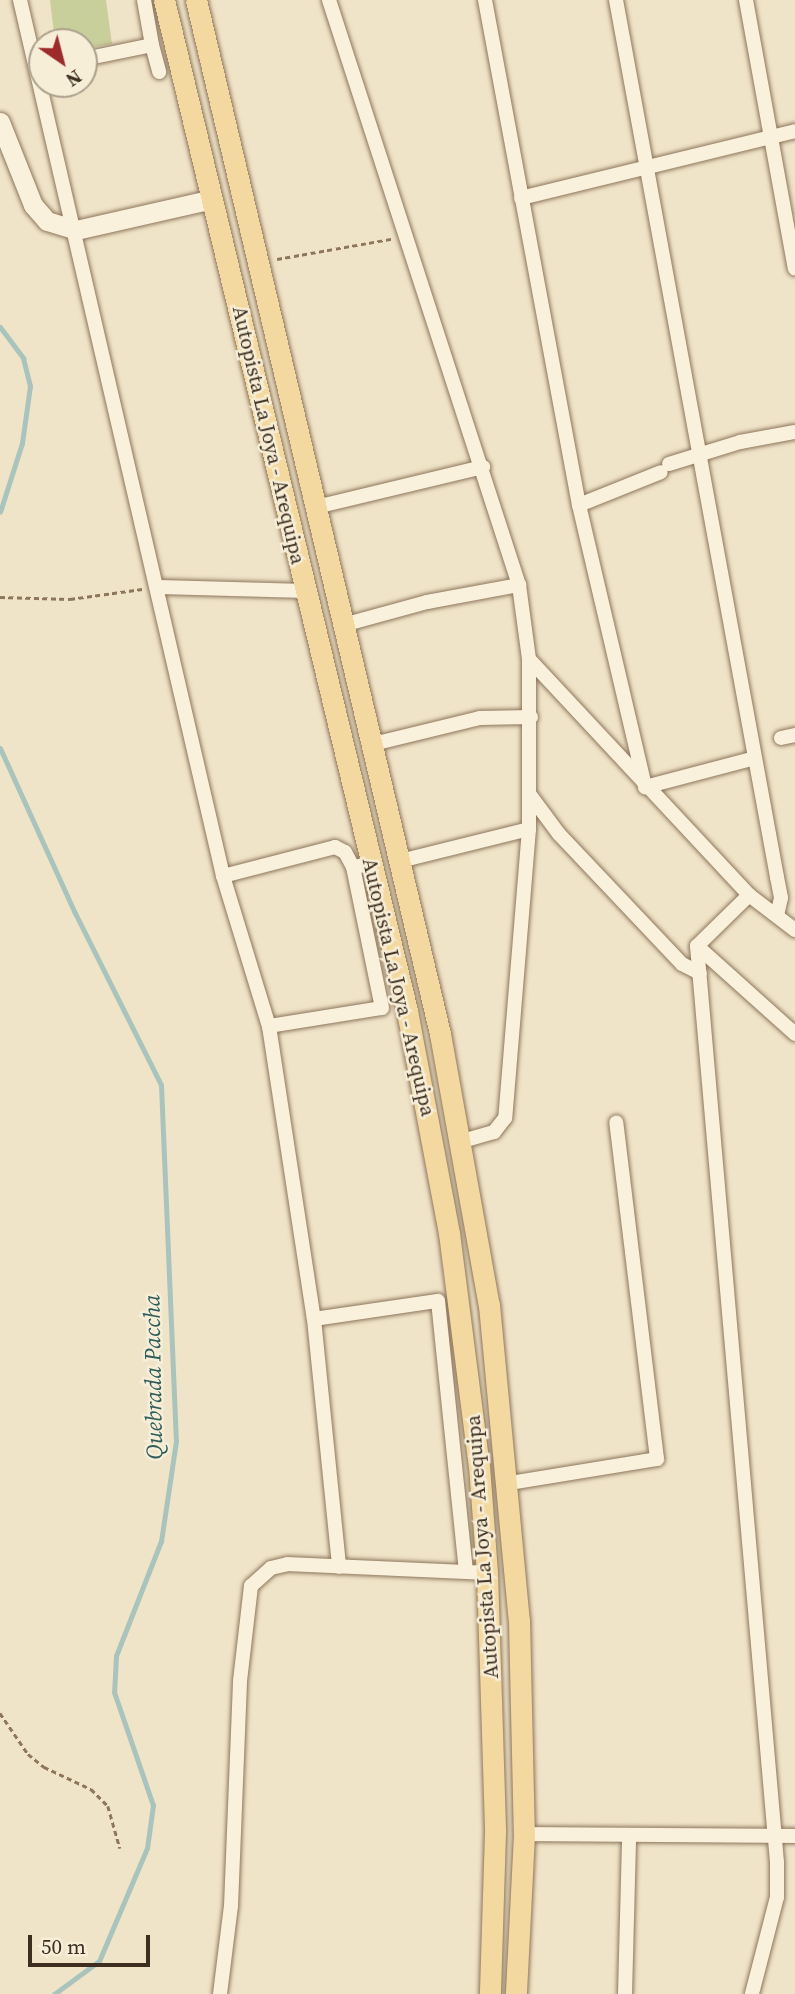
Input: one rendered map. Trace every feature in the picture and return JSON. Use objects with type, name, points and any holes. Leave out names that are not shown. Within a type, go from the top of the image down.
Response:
[{"type":"main road","name":"Autopista La Joya - Arequipa","points":[[164,0],[306,591],[363,866],[422,1084],[449,1233],[476,1438],[477,1572],[495,1832],[490,1994]]},
{"type":"main road","name":"Autopista La Joya - Arequipa","points":[[196,0],[400,861],[462,1141],[489,1305],[510,1483],[519,1620],[524,1834],[516,1994]]},
{"type":"street","points":[[20,0],[28,29]]},
{"type":"street","points":[[144,0],[159,72]]},
{"type":"street","points":[[329,0],[408,236],[519,585],[529,659],[529,829],[505,1118],[494,1132],[462,1141]]},
{"type":"street","points":[[485,0],[579,505],[645,787]]},
{"type":"street","points":[[616,0],[648,165],[752,759],[781,898],[777,916]]},
{"type":"street","points":[[746,0],[795,269]]},
{"type":"street","points":[[98,56],[152,45]]},
{"type":"street","points":[[46,98],[223,876],[269,1026],[314,1319],[339,1567]]},
{"type":"street","points":[[0,122],[33,205],[47,221],[76,230],[212,199]]},
{"type":"street","points":[[521,198],[795,131]]},
{"type":"street","points":[[579,505],[699,453],[795,432]]},
{"type":"street","points":[[316,508],[483,467]]},
{"type":"street","points":[[343,625],[427,602],[519,585]]},
{"type":"street","points":[[159,587],[306,591]]},
{"type":"street","points":[[529,659],[645,787],[749,895],[795,930]]},
{"type":"street","points":[[373,744],[480,718],[531,717]]},
{"type":"street","points":[[645,787],[752,759]]},
{"type":"street","points":[[530,795],[559,834],[682,964],[700,973]]},
{"type":"street","points":[[400,861],[529,829]]},
{"type":"street","points":[[223,876],[335,847],[363,866],[382,1008],[269,1026]]},
{"type":"street","points":[[697,946],[749,895]]},
{"type":"street","points":[[697,946],[774,1838],[777,1896],[752,1994]]},
{"type":"street","points":[[697,946],[795,1034]]},
{"type":"street","points":[[510,1483],[657,1459],[617,1122]]},
{"type":"street","points":[[220,1994],[231,1906],[239,1695],[251,1586],[271,1568],[288,1564],[477,1572],[438,1301],[314,1319]]},
{"type":"street","points":[[524,1834],[629,1836],[679,1832],[774,1838],[795,1836]]},
{"type":"street","points":[[625,1994],[629,1836]]},
{"type":"path","points":[[258,262],[408,236]]},
{"type":"path","points":[[0,597],[70,599],[159,587]]},
{"type":"path","points":[[0,1713],[29,1754],[44,1767],[91,1788],[108,1806],[120,1848]]},
{"type":"green space","points":[[50,0],[106,0],[112,44],[98,46],[98,28],[53,28]]},
{"type":"waterway","name":"Quebrada Paccha","points":[[0,327],[23,358],[30,386],[22,443],[0,512]]},
{"type":"waterway","name":"Quebrada Paccha","points":[[0,748],[75,913],[161,1085],[176,1441],[161,1541],[116,1656],[114,1692],[153,1805],[147,1848],[99,1961],[54,1994]]}]
